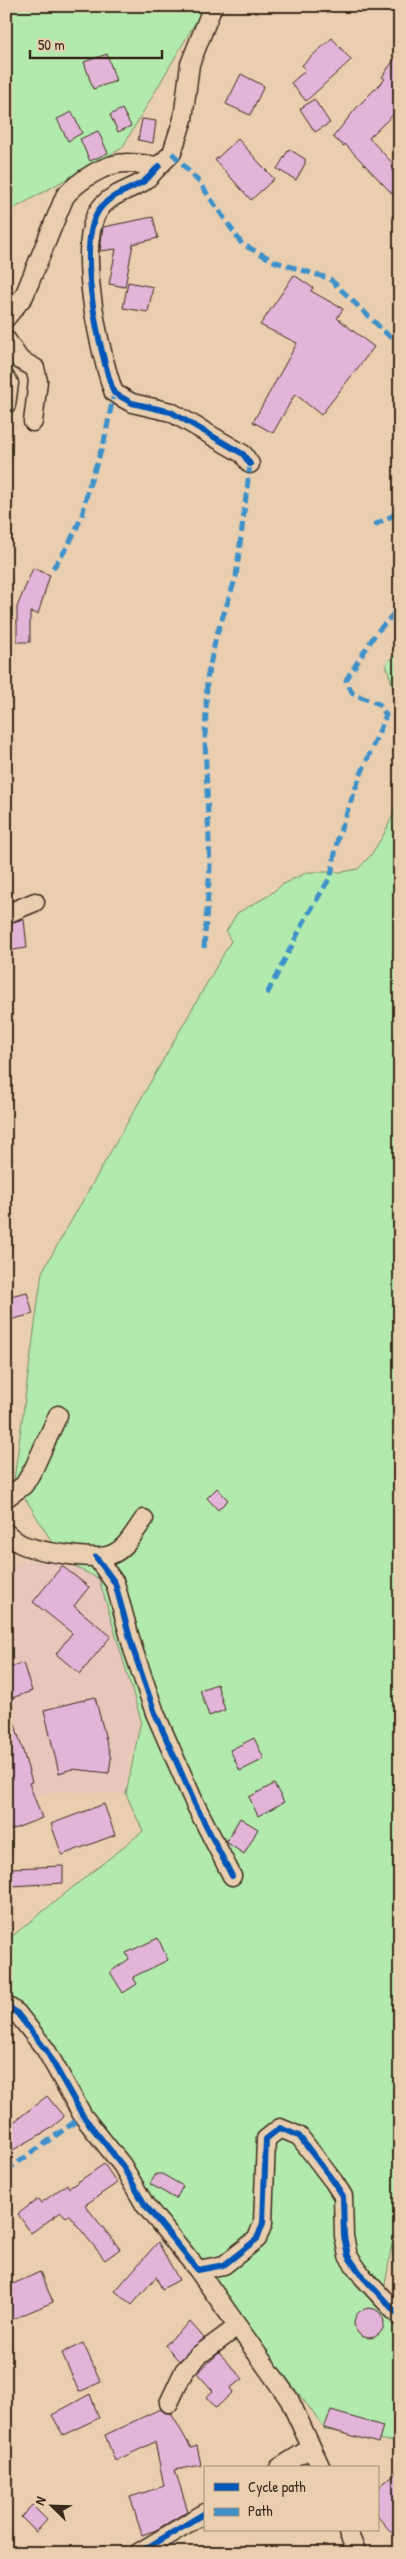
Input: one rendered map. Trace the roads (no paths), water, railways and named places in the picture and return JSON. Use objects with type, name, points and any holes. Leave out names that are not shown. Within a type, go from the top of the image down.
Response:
[{"type":"street","points":[[212,6],[190,64],[183,119],[172,153],[145,181],[110,198],[98,211],[92,228],[89,253],[93,308],[104,367],[114,393],[132,403],[170,412],[243,454],[250,464]]},
{"type":"street","points":[[6,318],[24,296],[65,196],[77,183],[99,171],[125,163],[159,166]]},
{"type":"street","points":[[6,339],[20,360],[35,368],[38,381],[33,422]]},
{"type":"street","points":[[6,379],[10,383],[6,405]]},
{"type":"street","points":[[6,914],[35,902]]},
{"type":"street","points":[[6,1498],[24,1485],[28,1479],[58,1415]]},
{"type":"street","points":[[6,1533],[19,1543],[34,1548],[96,1557],[111,1555],[124,1546],[144,1519]]},
{"type":"street","points":[[96,1557],[115,1583],[133,1649],[155,1714],[195,1804],[232,1876]]},
{"type":"street","points":[[6,2004],[17,2013],[46,2050],[83,2116],[122,2165],[145,2205],[198,2270],[289,2399],[320,2466]]},
{"type":"street","points":[[198,2270],[224,2265],[257,2239],[263,2223],[266,2140],[280,2128],[299,2136],[343,2196],[344,2236],[348,2256],[362,2277],[400,2317]]},
{"type":"street","points":[[169,2403],[184,2370],[198,2354],[238,2327]]},
{"type":"street","points":[[282,2466],[312,2448]]},
{"type":"street","points":[[138,2553],[204,2514]]},
{"type":"street","points":[[348,2532],[357,2553]]}]
